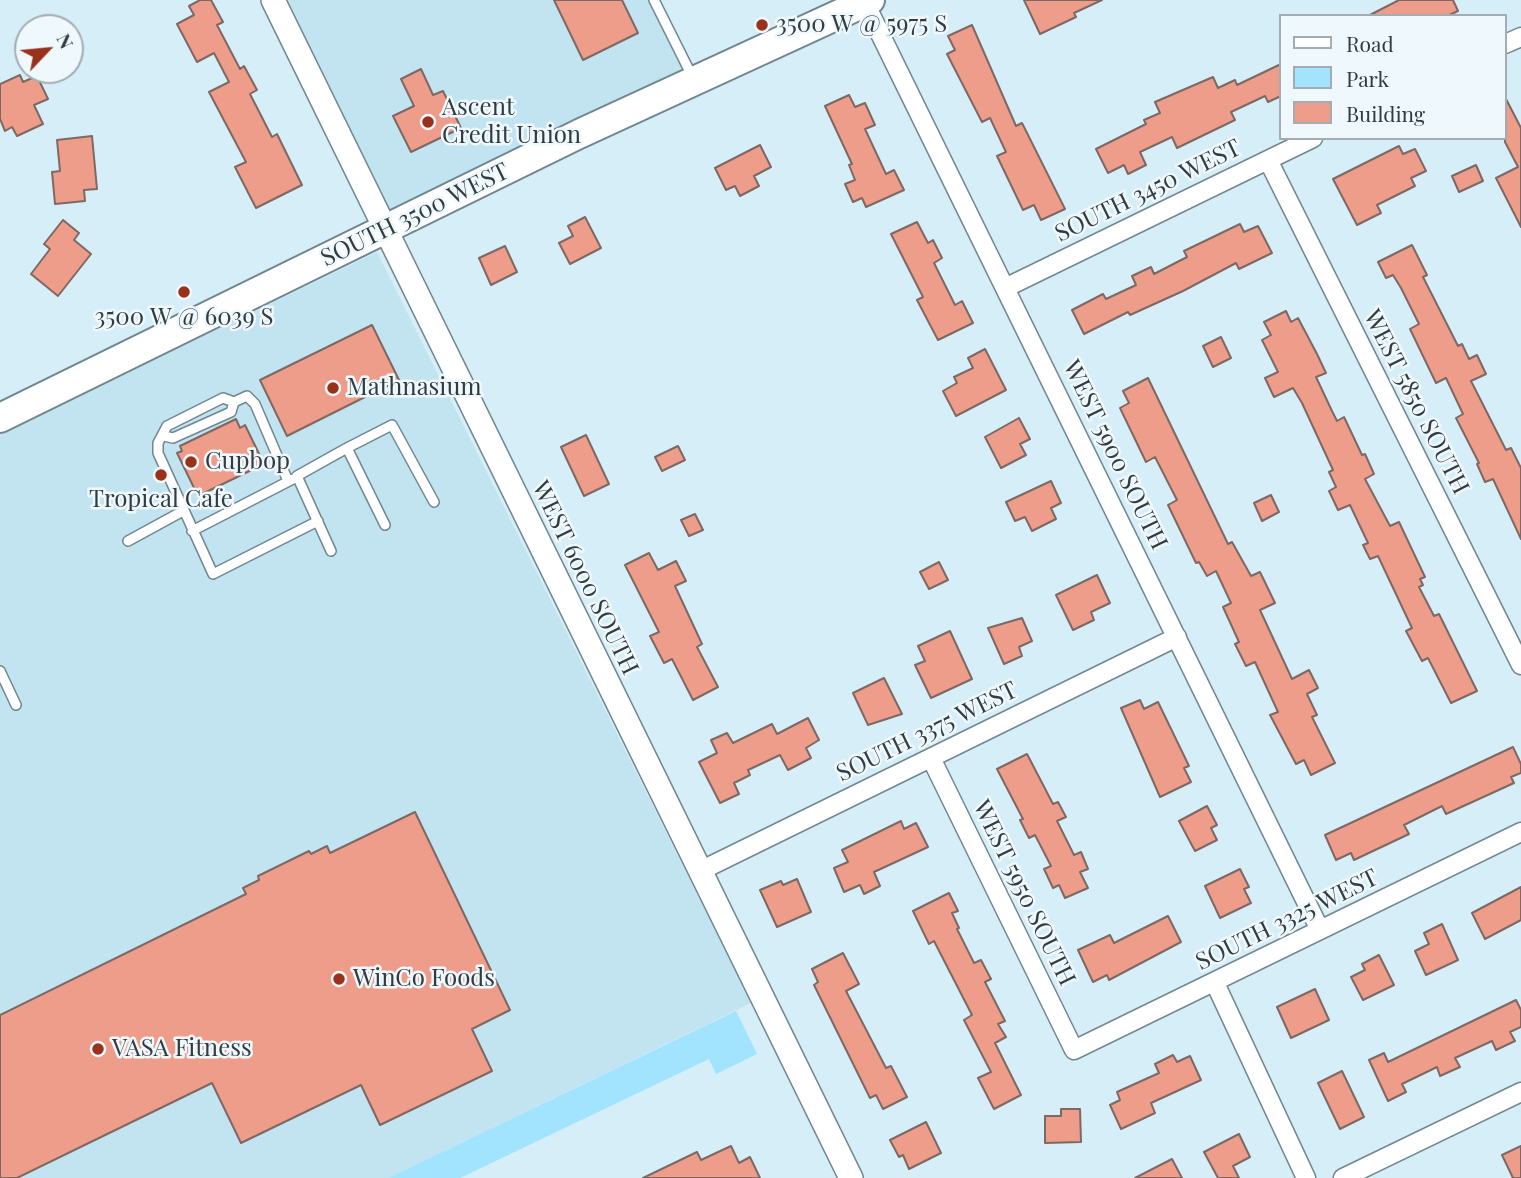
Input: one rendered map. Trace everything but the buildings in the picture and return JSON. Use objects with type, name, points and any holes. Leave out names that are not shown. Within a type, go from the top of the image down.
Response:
[{"type":"main road","name":"SOUTH 3500 WEST","points":[[0,418],[384,230],[868,1]]},
{"type":"street","name":"WEST 6000 SOUTH","points":[[273,0],[851,1178]]},
{"type":"street","name":"WEST 5900 SOUTH","points":[[868,1],[1005,288],[1320,930]]},
{"type":"street","name":"SOUTH 3450 WEST","points":[[1005,288],[1309,140]]},
{"type":"street","name":"WEST 5850 SOUTH","points":[[1268,160],[1521,665]]},
{"type":"street","name":"SOUTH 3375 WEST","points":[[700,871],[1177,637]]},
{"type":"street","name":"WEST 5950 SOUTH","points":[[931,758],[1073,1050]]},
{"type":"street","name":"SOUTH 3325 WEST","points":[[1073,1050],[1521,832]]},
{"type":"street","points":[[1215,983],[1306,1178]]},
{"type":"street","points":[[1343,1178],[1521,1092]]},
{"type":"lane","points":[[653,0],[695,81]]},
{"type":"lane","points":[[317,521],[214,574],[158,453],[158,443],[167,426],[223,398],[233,402],[247,396],[255,404],[317,521],[331,551]]},
{"type":"lane","points":[[164,436],[173,438],[231,412],[233,402]]},
{"type":"lane","points":[[192,530],[392,425],[434,502]]},
{"type":"lane","points":[[347,448],[386,525]]},
{"type":"lane","points":[[128,541],[183,511]]},
{"type":"lane","points":[[0,671],[16,705]]},
{"type":"shaded area","points":[[285,0],[649,0],[683,69],[385,216]]},
{"type":"shaded area","points":[[377,252],[751,1003],[388,1178],[0,1178],[0,435]]},
{"type":"green space","points":[[736,1011],[757,1054],[716,1074],[709,1059],[460,1178],[388,1178]]},
{"type":"place","name":"3500 W @ 5975 S","points":[[762,25]]},
{"type":"place","name":"Ascent Credit Union","points":[[428,122]]},
{"type":"place","name":"3500 W @ 6039 S","points":[[184,292]]},
{"type":"place","name":"Mathnasium","points":[[333,388]]},
{"type":"place","name":"Cupbop","points":[[191,462]]},
{"type":"place","name":"Tropical Cafe","points":[[161,475]]},
{"type":"place","name":"WinCo Foods","points":[[339,979]]},
{"type":"place","name":"VASA Fitness","points":[[98,1049]]}]
